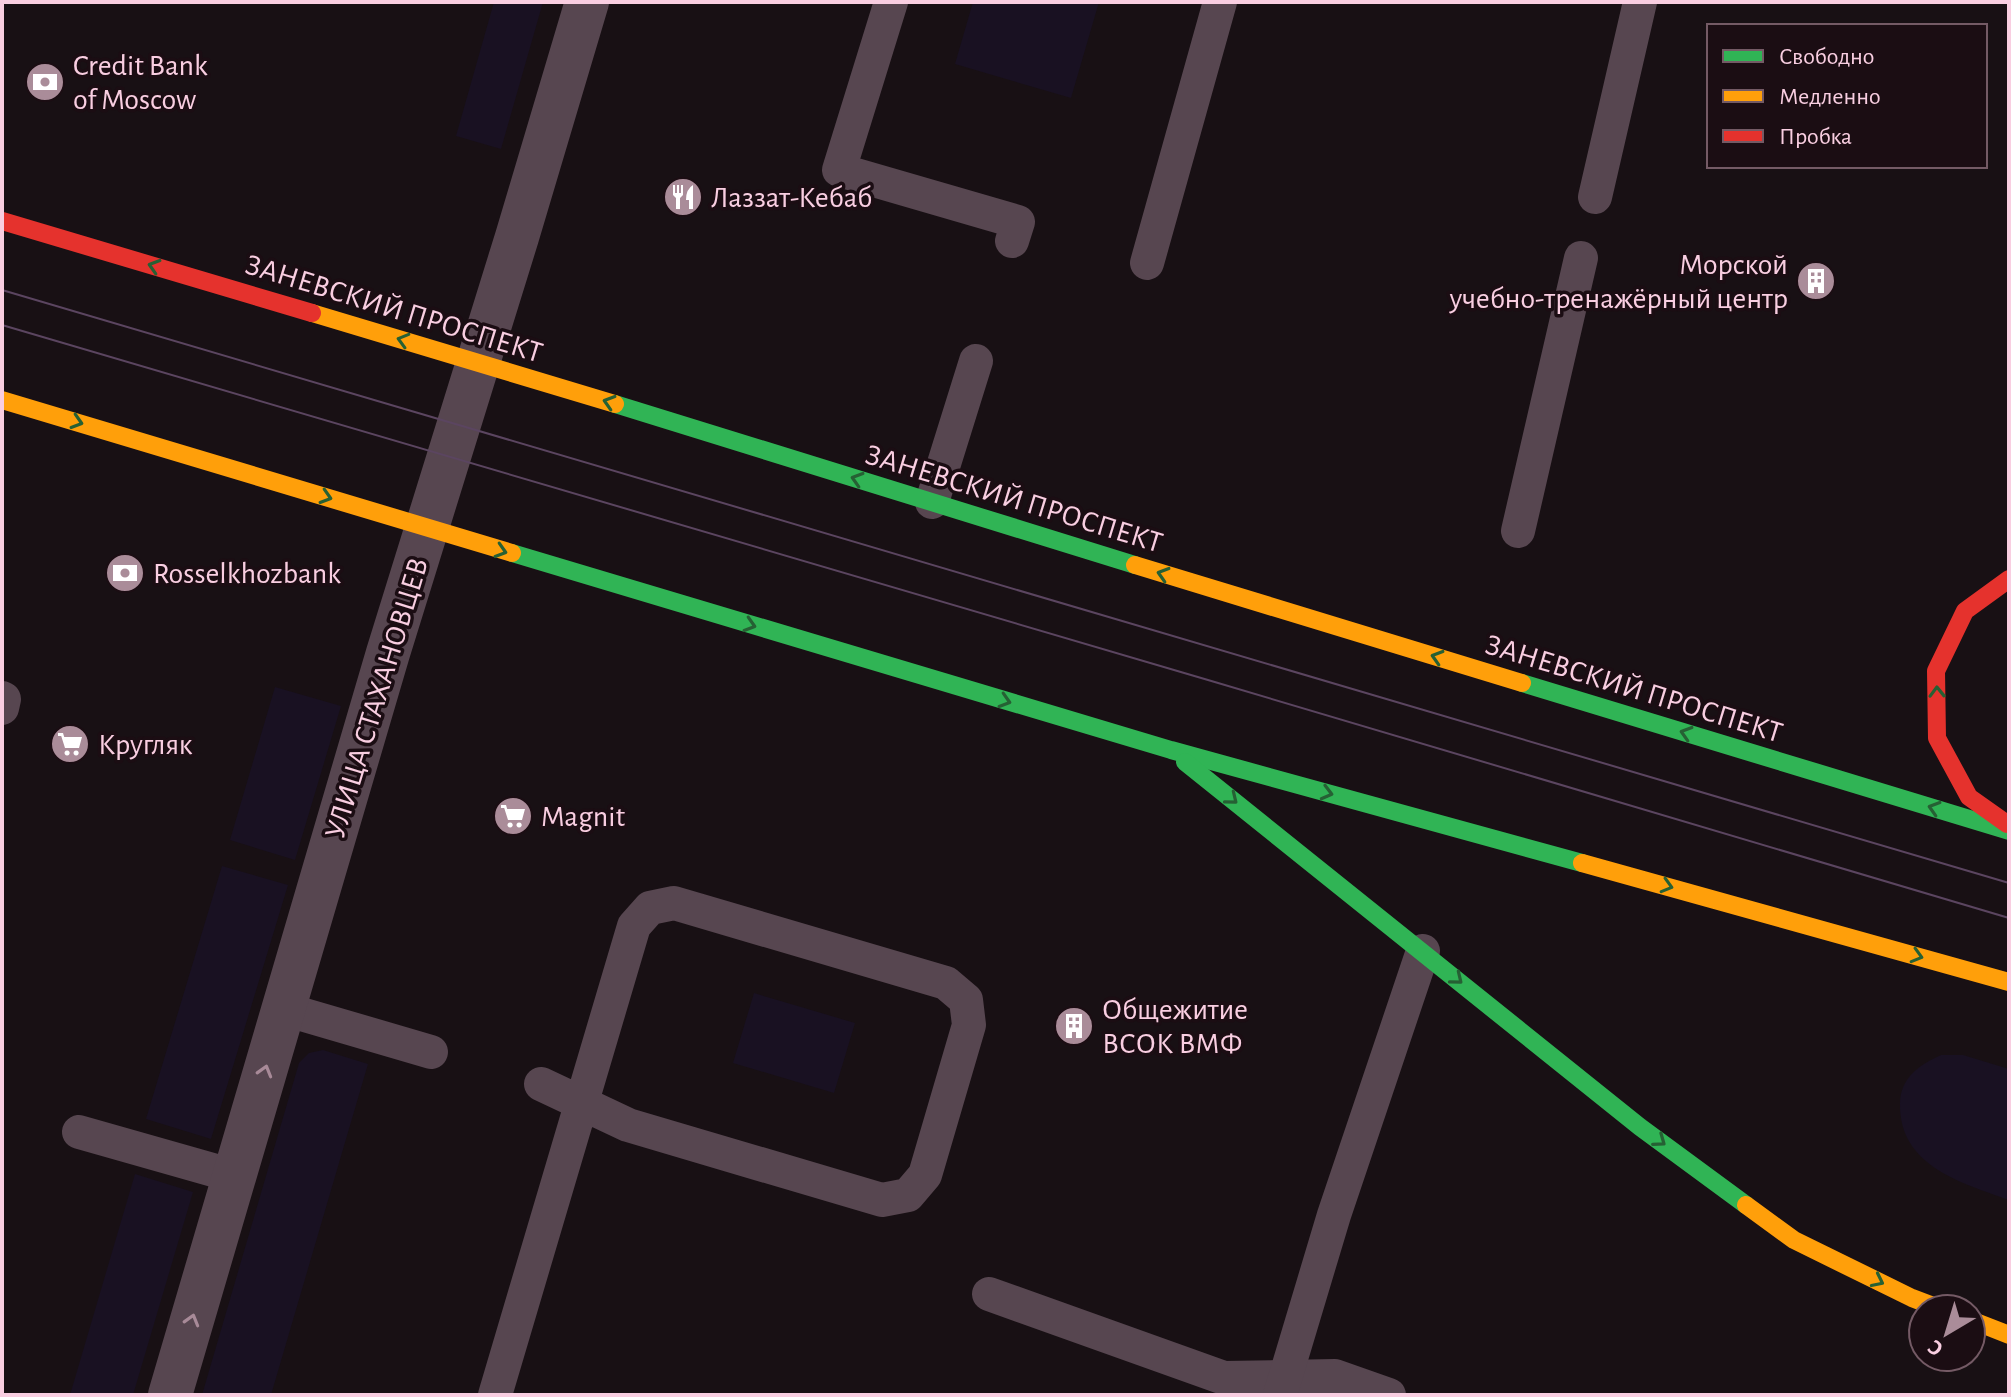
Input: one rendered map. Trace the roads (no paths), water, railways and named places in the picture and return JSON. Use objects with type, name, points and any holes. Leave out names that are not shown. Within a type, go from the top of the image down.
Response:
[{"type":"main road","name":"ЗАНЕВСКИЙ ПРОСПЕКТ","points":[[2,221],[478,362],[1253,601],[2009,828]]},
{"type":"main road","points":[[2,400],[1171,750],[2009,982]]},
{"type":"main road","points":[[2009,579],[1965,611],[1936,671],[1937,738],[1969,797],[2009,828]]},
{"type":"main road","points":[[1171,750],[1640,1127],[1794,1240],[1907,1296]]},
{"type":"main road","points":[[1987,1326],[2009,1335]]},
{"type":"street","name":"УЛИЦА СТАХАНОВЦЕВ","points":[[170,1395],[383,668],[587,2]]},
{"type":"lane","points":[[891,2],[839,170],[1018,222],[1012,241]]},
{"type":"lane","points":[[1147,263],[1220,2]]},
{"type":"lane","points":[[1595,197],[1640,2]]},
{"type":"lane","points":[[1518,531],[1581,258]]},
{"type":"lane","points":[[932,502],[976,361]]},
{"type":"lane","points":[[2,698],[2,708]]},
{"type":"lane","points":[[495,1395],[582,1103],[634,926],[650,908],[674,903],[946,983],[966,1000],[969,1025],[925,1175],[908,1195],[882,1200],[628,1125],[582,1103],[541,1084]]},
{"type":"lane","points":[[1282,1386],[1334,1215],[1423,951]]},
{"type":"lane","points":[[284,1009],[431,1052]]},
{"type":"lane","points":[[79,1132],[234,1176]]},
{"type":"lane","points":[[989,1294],[1224,1378],[1282,1386],[1335,1376],[1389,1395]]},
{"type":"tram line","points":[[2,290],[2009,883]]},
{"type":"tram line","points":[[2,325],[2009,918]]},
{"type":"place","name":"Credit Bank of Moscow","points":[[45,82]]},
{"type":"place","name":"Лаззат-Кебаб","points":[[683,197]]},
{"type":"place","name":"Морской учебно-тренажёрный центр","points":[[1816,281]]},
{"type":"place","name":"Rosselkhozbank","points":[[125,573]]},
{"type":"place","name":"Кругляк","points":[[70,744]]},
{"type":"place","name":"Magnit","points":[[513,816]]},
{"type":"place","name":"Общежитие ВСОК ВМФ","points":[[1074,1026]]}]
